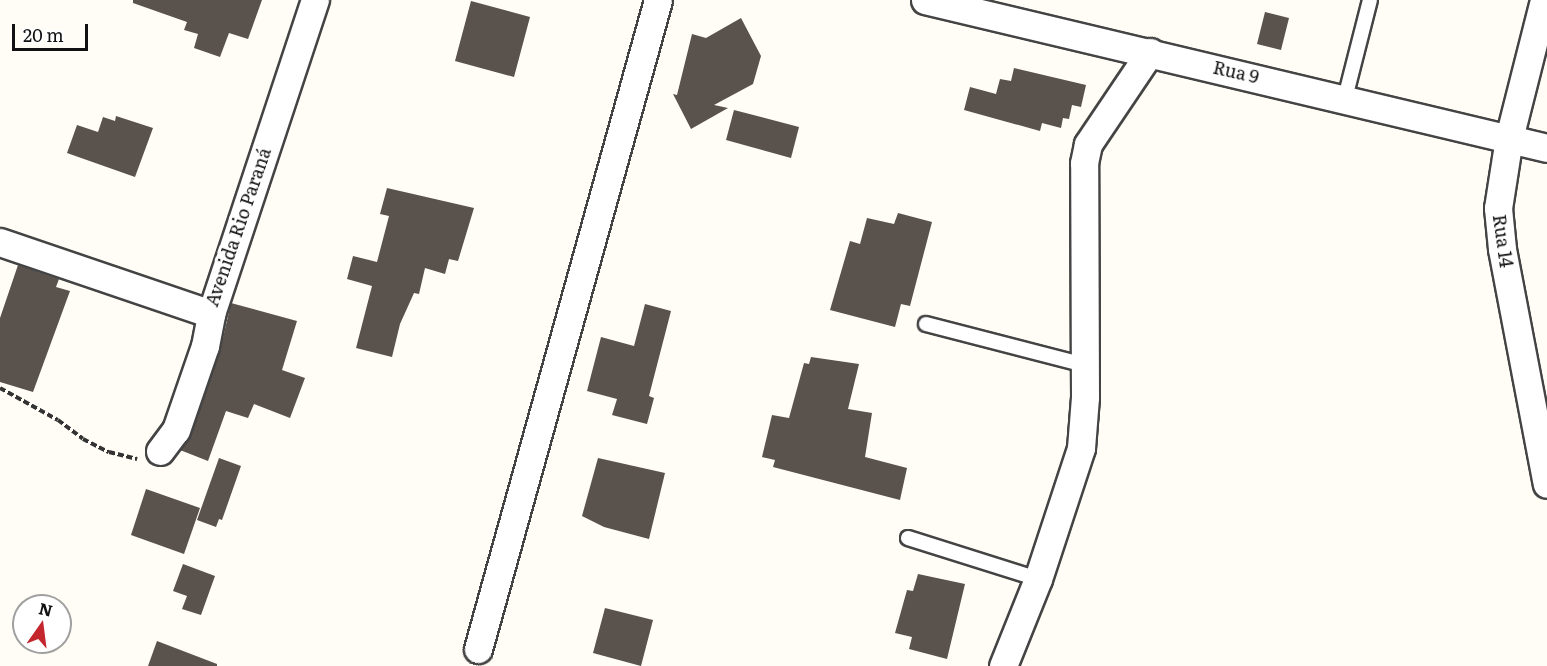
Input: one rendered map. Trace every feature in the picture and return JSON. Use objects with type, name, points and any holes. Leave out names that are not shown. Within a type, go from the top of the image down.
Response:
[{"type":"street","name":"Avenida Rio Paraná","points":[[0,242],[211,314],[315,0]]},
{"type":"street","points":[[478,649],[658,0]]},
{"type":"street","name":"Rua 9","points":[[925,0],[1345,98],[1547,148]]},
{"type":"street","name":"Rua 14","points":[[1544,0],[1509,138],[1498,208],[1502,249],[1547,484]]},
{"type":"street","points":[[1003,666],[1038,579],[1081,448],[1085,365],[1084,163],[1088,144],[1150,52]]},
{"type":"street","points":[[160,451],[176,430],[205,346],[211,314]]},
{"type":"lane","points":[[1345,98],[1370,0]]},
{"type":"lane","points":[[926,324],[1085,365]]},
{"type":"lane","points":[[908,538],[1038,579]]},
{"type":"path","points":[[0,388],[109,452],[138,459],[160,451]]},
{"type":"building","points":[[133,0],[262,0],[248,39],[229,33],[220,57],[194,48],[198,34],[184,30],[187,22],[133,3]]},
{"type":"building","points":[[471,1],[530,17],[514,77],[455,61]]},
{"type":"building","points":[[1265,12],[1289,18],[1281,50],[1257,44]]},
{"type":"building","points":[[741,18],[761,56],[753,84],[714,105],[728,108],[691,129],[673,94],[677,95],[692,34],[706,38]]},
{"type":"building","points":[[1014,68],[1086,85],[1081,107],[1072,105],[1069,119],[1063,118],[1061,128],[1042,123],[1040,131],[964,110],[970,87],[996,94],[1000,79],[1011,81]]},
{"type":"building","points":[[734,110],[799,127],[791,158],[726,140]]},
{"type":"building","points":[[116,116],[153,128],[135,177],[67,153],[77,125],[98,132],[103,117],[115,121]]},
{"type":"building","points":[[387,188],[474,208],[458,261],[449,259],[445,274],[425,268],[419,294],[414,293],[400,324],[392,357],[356,348],[372,286],[347,279],[353,256],[377,262],[389,216],[380,214]]},
{"type":"building","points":[[898,213],[932,222],[910,306],[901,304],[895,327],[830,310],[850,241],[860,244],[867,218],[894,224]]},
{"type":"building","points":[[18,265],[59,279],[56,287],[70,291],[33,392],[0,382],[0,318]]},
{"type":"building","points":[[231,303],[297,321],[282,370],[305,378],[290,418],[254,404],[248,418],[226,411],[208,461],[180,450],[191,435],[220,351]]},
{"type":"building","points":[[645,304],[671,311],[649,396],[654,398],[647,424],[612,415],[617,399],[587,391],[601,337],[634,346]]},
{"type":"building","points":[[811,357],[859,364],[848,409],[872,413],[865,457],[907,468],[900,500],[773,467],[775,460],[762,457],[772,415],[789,418],[804,363],[809,364]]},
{"type":"building","points":[[219,458],[241,466],[222,520],[219,519],[216,527],[197,520]]},
{"type":"building","points":[[598,458],[665,473],[649,539],[604,527],[582,516]]},
{"type":"building","points":[[146,489],[200,508],[184,554],[131,535]]},
{"type":"building","points":[[183,564],[215,576],[201,615],[182,609],[187,596],[173,591]]},
{"type":"building","points":[[918,574],[965,584],[947,659],[909,649],[912,637],[895,633],[907,590],[913,591]]},
{"type":"building","points":[[605,608],[653,620],[641,666],[593,653]]},
{"type":"building","points":[[157,641],[217,664],[217,666],[148,666]]}]
